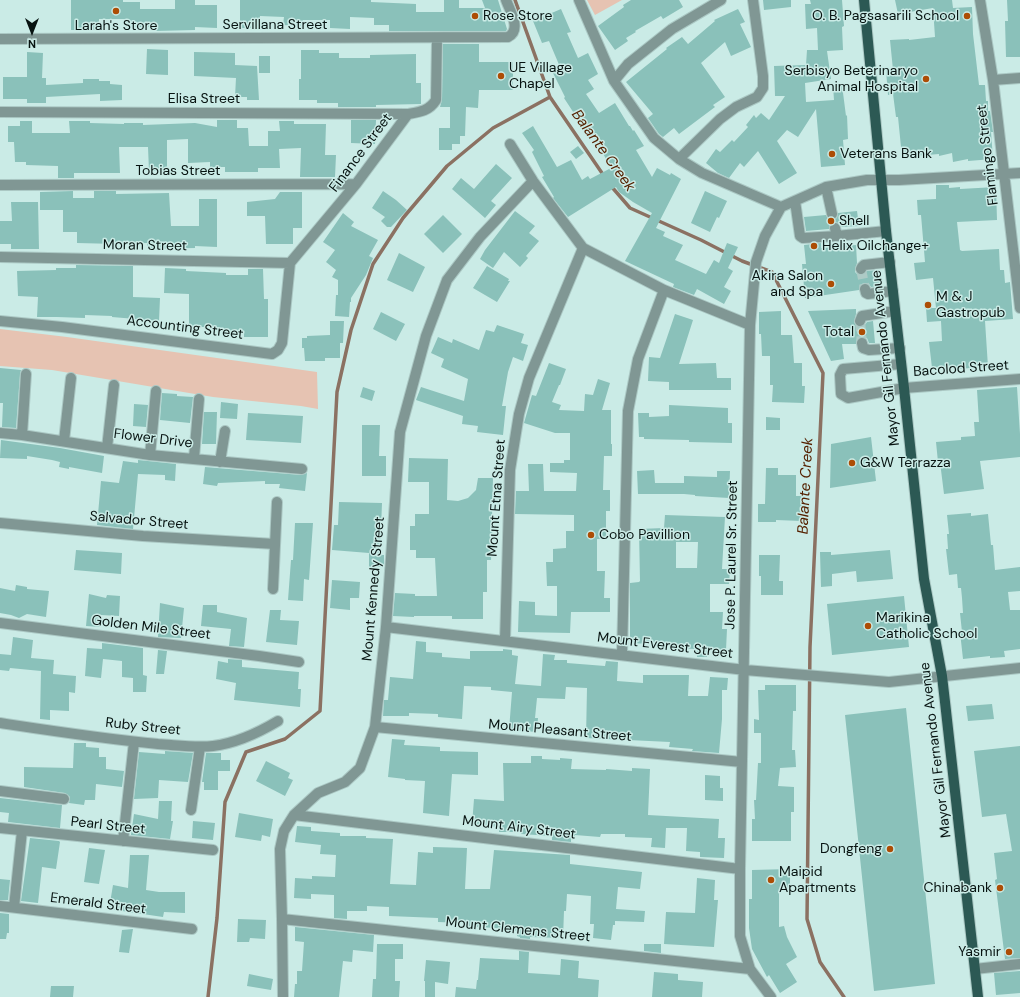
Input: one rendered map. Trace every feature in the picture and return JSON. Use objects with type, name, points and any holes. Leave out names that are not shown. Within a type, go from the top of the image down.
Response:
[{"type":"main road","name":"Mayor Gil Fernando Avenue","points":[[864,0],[886,231],[900,348],[924,579],[942,676],[978,997]]},
{"type":"street","name":"Servillana Street","points":[[0,39],[508,37],[515,31],[516,26],[506,0]]},
{"type":"street","points":[[579,0],[614,82],[654,138],[679,159],[702,173],[781,207],[826,187],[867,180],[881,181],[1020,173]]},
{"type":"street","points":[[614,82],[628,64],[672,28],[721,0]]},
{"type":"street","points":[[679,159],[720,119],[736,107],[757,97],[763,88],[763,76],[753,0]]},
{"type":"street","name":"Flamingo Street","points":[[980,0],[993,80],[1018,274],[1020,308]]},
{"type":"street","name":"Finance Street","points":[[290,263],[356,184],[408,114],[422,112],[429,109],[436,100],[437,38]]},
{"type":"street","points":[[993,80],[1020,78]]},
{"type":"street","name":"Elisa Street","points":[[0,112],[408,114]]},
{"type":"street","points":[[510,144],[532,181],[583,248],[664,290],[750,325]]},
{"type":"street","name":"Mount Kennedy Street","points":[[283,997],[280,849],[284,831],[294,815],[318,793],[345,782],[360,768],[375,727],[386,627],[400,432],[426,336],[447,280],[480,237],[532,181]]},
{"type":"street","name":"Tobias Street","points":[[0,185],[356,184]]},
{"type":"street","points":[[826,187],[832,214]]},
{"type":"street","points":[[795,201],[800,236],[803,238],[836,232],[886,231]]},
{"type":"street","name":"Jose P. Laurel Sr. Street","points":[[770,997],[750,969],[740,936],[740,869],[745,670],[750,325],[755,266],[766,236],[781,207]]},
{"type":"street","name":"Mount Etna Street","points":[[505,641],[510,470],[519,414],[529,378],[583,248]]},
{"type":"street","name":"Moran Street","points":[[0,257],[290,263]]},
{"type":"street","points":[[861,269],[864,265],[890,262]]},
{"type":"street","name":"Accounting Street","points":[[0,321],[62,327],[272,354],[278,350],[282,343],[290,263]]},
{"type":"street","points":[[865,289],[868,294],[893,291]]},
{"type":"street","points":[[622,655],[628,412],[638,359],[664,290]]},
{"type":"street","points":[[860,321],[862,316],[895,311]]},
{"type":"street","points":[[862,343],[863,348],[869,350],[900,348]]},
{"type":"street","name":"Bacolod Street","points":[[901,364],[843,369],[840,375],[842,394],[848,398],[904,388],[1020,379]]},
{"type":"street","points":[[22,435],[26,374]]},
{"type":"street","points":[[64,441],[71,378]]},
{"type":"street","points":[[107,448],[114,385]]},
{"type":"street","points":[[150,455],[156,391]]},
{"type":"street","points":[[194,458],[199,399]]},
{"type":"street","points":[[220,462],[224,431]]},
{"type":"street","name":"Flower Drive","points":[[0,433],[64,441],[150,455],[302,469]]},
{"type":"street","points":[[273,589],[277,502]]},
{"type":"street","name":"Salvador Street","points":[[0,523],[143,536],[275,544]]},
{"type":"street","name":"Golden Mile Street","points":[[0,624],[299,662]]},
{"type":"street","name":"Mount Everest Street","points":[[386,627],[745,670],[889,682],[1020,668]]},
{"type":"street","name":"Ruby Street","points":[[0,723],[134,742],[200,747],[228,743],[244,738],[261,731],[278,721]]},
{"type":"street","name":"Mount Pleasant Street","points":[[375,727],[742,762]]},
{"type":"street","points":[[123,841],[134,742]]},
{"type":"street","points":[[191,810],[200,747]]},
{"type":"street","points":[[0,791],[64,799]]},
{"type":"street","name":"Mount Airy Street","points":[[294,815],[740,869]]},
{"type":"street","name":"Pearl Street","points":[[0,828],[213,850]]},
{"type":"street","points":[[14,908],[22,831]]},
{"type":"street","name":"Emerald Street","points":[[0,906],[192,929]]},
{"type":"street","name":"Mount Clemens Street","points":[[282,919],[750,969]]},
{"type":"street","points":[[974,969],[1020,964]]},
{"type":"shaded area","points":[[587,0],[622,0],[595,15]]},
{"type":"shaded area","points":[[0,329],[317,372],[318,409],[213,397],[52,370],[0,366]]},
{"type":"building","points":[[71,0],[123,0],[123,2],[140,2],[140,9],[175,9],[175,0],[195,0],[195,5],[217,5],[217,28],[195,27],[195,30],[154,31],[154,27],[126,27],[126,19],[99,19],[99,30],[71,30]]},
{"type":"building","points":[[240,0],[371,0],[371,2],[416,4],[416,12],[444,12],[444,0],[459,0],[459,8],[485,8],[482,0],[498,0],[507,29],[506,31],[389,31],[389,25],[374,25],[374,18],[350,17],[350,29],[330,28],[330,20],[303,20],[303,26],[283,25],[284,17],[260,16],[259,28],[240,28]]},
{"type":"building","points":[[631,0],[679,0],[683,7],[663,19],[661,16],[635,31],[636,32],[626,38],[628,41],[615,50],[598,26]]},
{"type":"building","points":[[763,0],[791,0],[791,7],[764,10]]},
{"type":"building","points":[[810,0],[842,0],[844,26],[842,27],[843,50],[827,51],[831,79],[805,83],[806,102],[834,100],[833,86],[842,85],[846,116],[847,115],[848,139],[843,140],[845,165],[821,167],[816,109],[798,137],[787,130],[777,141],[797,173],[779,184],[758,151],[744,167],[740,163],[729,178],[718,173],[706,163],[716,149],[720,152],[732,140],[734,142],[748,127],[746,125],[754,115],[756,118],[761,113],[769,120],[785,96],[775,96],[774,66],[806,65],[807,50],[818,50],[817,28],[806,29],[805,4],[811,4]]},
{"type":"building","points":[[895,0],[952,0],[953,8],[972,7],[973,34],[979,85],[985,85],[986,101],[988,101],[988,111],[990,111],[993,132],[991,132],[993,159],[968,161],[968,159],[953,162],[952,153],[939,156],[939,154],[902,157],[898,117],[896,117],[893,94],[888,95],[886,70],[893,70],[890,40],[909,40],[935,37],[933,8],[898,14]]},
{"type":"building","points":[[1007,0],[1020,0],[1020,57],[1006,57],[1005,21],[1008,21]]},
{"type":"building","points":[[561,9],[571,32],[567,33],[578,58],[588,53],[598,74],[588,80],[594,89],[586,94],[599,113],[615,103],[629,126],[633,131],[634,130],[644,146],[636,150],[652,177],[657,168],[670,175],[671,173],[681,179],[656,228],[665,232],[663,236],[683,245],[675,260],[706,274],[714,260],[719,263],[727,243],[738,247],[728,268],[733,271],[724,287],[731,291],[724,304],[697,289],[694,295],[673,287],[674,284],[625,261],[652,213],[619,192],[616,187],[568,217],[553,198],[554,197],[542,177],[544,176],[532,152],[534,150],[522,133],[533,126],[557,167],[571,160],[582,180],[588,176],[590,179],[611,168],[582,119],[579,121],[564,98],[565,97],[552,71],[560,67],[549,41],[542,43],[533,21]]},
{"type":"building","points":[[738,9],[745,22],[740,24],[751,47],[731,56],[725,42],[701,63],[725,97],[713,105],[715,107],[679,134],[674,128],[663,137],[659,134],[648,118],[653,114],[626,82],[667,49],[666,48],[682,37],[688,44],[715,21],[714,20]]},
{"type":"building","points":[[443,44],[479,44],[479,62],[513,62],[513,90],[479,90],[478,108],[466,107],[465,136],[460,136],[460,144],[452,144],[452,150],[439,150],[439,128],[450,128],[450,107],[440,107],[442,100]]},
{"type":"building","points":[[147,49],[168,50],[168,75],[146,74]]},
{"type":"building","points":[[301,50],[319,50],[319,53],[339,53],[339,58],[370,58],[370,55],[416,54],[416,83],[421,83],[421,104],[376,105],[376,107],[338,107],[338,103],[317,103],[317,100],[299,100]]},
{"type":"building","points":[[27,52],[43,53],[42,78],[46,78],[46,85],[83,83],[83,79],[110,81],[110,84],[122,85],[122,100],[100,101],[100,94],[46,97],[46,103],[27,103],[27,99],[3,99],[3,77],[27,77]]},
{"type":"building","points":[[194,52],[235,53],[235,65],[257,66],[259,100],[247,100],[247,97],[235,97],[236,78],[194,76]]},
{"type":"building","points":[[259,56],[270,56],[270,73],[259,73]]},
{"type":"building","points":[[217,120],[237,120],[237,128],[248,128],[249,146],[268,146],[268,131],[280,131],[279,121],[294,121],[294,124],[326,124],[325,155],[336,155],[335,177],[300,177],[301,148],[279,149],[280,168],[258,168],[258,172],[225,172],[225,167],[210,167],[210,162],[188,163],[188,139],[167,140],[167,171],[149,171],[148,147],[119,147],[120,173],[74,173],[74,178],[58,178],[58,166],[26,165],[26,162],[15,162],[14,142],[8,142],[8,126],[20,126],[20,121],[32,121],[32,133],[70,133],[69,121],[124,124],[143,123],[143,125],[195,123],[217,127]]},
{"type":"building","points":[[351,120],[376,120],[375,144],[351,143]]},
{"type":"building","points":[[578,146],[584,153],[576,159],[570,152]]},
{"type":"building","points":[[496,164],[512,178],[491,201],[496,205],[485,218],[452,189],[461,178],[474,189]]},
{"type":"building","points":[[936,185],[949,185],[949,188],[960,187],[960,189],[996,187],[997,220],[957,222],[960,250],[999,249],[1000,270],[1004,270],[1005,283],[1010,282],[1013,319],[985,321],[988,367],[956,369],[956,366],[932,368],[929,342],[942,341],[941,321],[927,322],[926,308],[936,308],[933,278],[916,280],[914,263],[925,262],[921,215],[918,215],[917,200],[936,199]]},
{"type":"building","points":[[73,191],[73,198],[94,198],[94,191],[116,191],[116,194],[169,193],[171,226],[199,226],[199,199],[217,199],[217,247],[195,246],[195,248],[147,249],[147,243],[77,243],[77,232],[63,232],[63,210],[40,210],[40,192]]},
{"type":"building","points":[[383,191],[407,210],[391,227],[387,227],[381,221],[385,217],[372,208]]},
{"type":"building","points":[[705,191],[727,201],[710,232],[691,223]]},
{"type":"building","points":[[280,192],[302,192],[302,228],[293,228],[293,244],[266,244],[265,216],[247,216],[247,202],[275,199]]},
{"type":"building","points":[[11,202],[38,202],[39,249],[11,249],[11,244],[0,244],[0,221],[12,221]]},
{"type":"building","points":[[515,211],[535,226],[529,233],[539,241],[526,256],[528,258],[520,267],[504,252],[493,268],[480,259],[485,250]]},
{"type":"building","name":"Shell","points":[[857,211],[859,226],[842,227],[839,223],[834,222],[830,224],[829,229],[806,231],[804,217],[826,215],[828,219],[833,220],[837,218],[838,213]]},
{"type":"building","points":[[343,213],[354,222],[351,226],[378,240],[369,256],[373,258],[366,275],[351,298],[349,317],[335,316],[336,295],[338,295],[338,280],[332,277],[336,270],[326,262],[335,250],[323,242]]},
{"type":"building","points":[[443,215],[462,234],[443,253],[424,234]]},
{"type":"building","points":[[821,243],[821,248],[856,245],[857,263],[855,272],[858,275],[862,275],[867,271],[877,270],[880,286],[871,287],[869,284],[864,283],[860,285],[859,290],[805,298],[802,264],[806,264],[804,245]]},
{"type":"building","points":[[399,253],[425,267],[413,292],[387,280]]},
{"type":"building","points":[[76,265],[133,266],[133,297],[160,298],[159,321],[85,315],[85,318],[37,317],[38,297],[18,296],[17,271],[76,268]]},
{"type":"building","points":[[487,266],[510,281],[497,302],[473,288]]},
{"type":"building","points":[[165,268],[186,269],[186,271],[226,273],[226,275],[248,275],[248,269],[263,269],[264,299],[268,299],[268,337],[244,337],[244,332],[214,331],[214,327],[189,327],[189,294],[164,293]]},
{"type":"building","points":[[856,309],[854,322],[857,327],[864,326],[867,322],[873,321],[875,343],[869,343],[867,338],[860,337],[857,338],[856,344],[842,344],[844,359],[831,361],[808,311]]},
{"type":"building","points":[[781,311],[781,335],[792,335],[794,363],[802,363],[802,386],[805,386],[804,403],[772,402],[773,385],[770,385],[770,356],[762,356],[761,334],[759,334],[759,312]]},
{"type":"building","points":[[381,312],[405,324],[396,341],[373,329]]},
{"type":"building","points":[[675,314],[693,320],[679,364],[716,363],[717,378],[731,378],[731,390],[669,390],[669,382],[648,381],[649,357],[660,358]]},
{"type":"building","points":[[330,321],[344,321],[343,343],[340,343],[340,358],[325,358],[325,361],[305,361],[304,348],[302,348],[302,338],[307,338],[307,336],[330,335]]},
{"type":"building","points":[[497,325],[524,334],[521,343],[528,345],[523,361],[513,357],[508,372],[502,406],[506,406],[503,435],[477,432],[478,426],[462,424],[463,416],[416,400],[421,387],[464,401],[468,379],[441,367],[444,359],[431,353],[438,337],[452,343],[453,339],[479,350],[486,330],[494,332]]},
{"type":"building","points":[[549,363],[566,369],[552,402],[561,405],[559,410],[584,411],[585,394],[593,395],[598,379],[610,383],[602,410],[611,410],[612,456],[604,456],[603,490],[610,490],[610,511],[606,511],[606,539],[597,539],[597,571],[605,571],[604,598],[610,598],[610,612],[571,612],[570,633],[518,632],[519,601],[535,602],[535,615],[557,616],[557,586],[547,586],[546,562],[553,562],[553,549],[566,548],[566,531],[574,531],[574,515],[515,514],[516,491],[529,491],[528,464],[543,464],[544,491],[576,491],[577,473],[550,472],[550,463],[564,463],[564,460],[570,460],[570,433],[555,433],[524,423],[532,395],[536,396]]},
{"type":"building","points":[[0,368],[21,370],[16,428],[2,427],[3,403],[0,403]]},
{"type":"building","points":[[363,387],[375,391],[372,401],[360,397]]},
{"type":"building","points":[[1017,387],[1020,457],[980,461],[984,489],[944,494],[936,442],[961,440],[961,437],[975,436],[974,422],[979,422],[977,390]]},
{"type":"building","points":[[162,393],[193,397],[190,423],[160,420]]},
{"type":"building","points":[[221,402],[238,404],[237,419],[220,418]]},
{"type":"building","points":[[134,404],[148,405],[146,427],[133,426]]},
{"type":"building","points":[[669,405],[728,408],[728,423],[732,423],[732,443],[689,442],[689,440],[644,439],[644,437],[639,437],[638,413],[649,413],[649,417],[669,416]]},
{"type":"building","points":[[204,412],[217,412],[216,444],[202,444]]},
{"type":"building","points":[[248,413],[303,416],[301,443],[246,440]]},
{"type":"building","points":[[766,417],[780,418],[780,430],[766,430]]},
{"type":"building","points":[[362,425],[380,425],[379,456],[386,456],[386,476],[362,476]]},
{"type":"building","name":"G&W Terrazza","points":[[871,437],[876,481],[830,488],[831,444]]},
{"type":"building","points":[[1,440],[104,456],[102,473],[69,467],[69,469],[59,467],[60,462],[27,456],[27,459],[0,458]]},
{"type":"building","points":[[409,458],[448,459],[447,500],[458,501],[468,498],[476,490],[478,478],[493,478],[491,560],[487,560],[487,592],[483,592],[483,619],[452,619],[452,616],[393,616],[395,593],[415,594],[415,596],[437,596],[435,558],[416,558],[416,550],[410,550],[410,526],[415,526],[415,514],[429,514],[429,482],[408,482]]},
{"type":"building","points":[[138,460],[176,464],[175,481],[165,480],[165,475],[138,474],[133,529],[97,525],[101,481],[119,483],[123,461],[138,463]]},
{"type":"building","points":[[205,467],[301,475],[307,473],[305,491],[279,488],[280,484],[265,484],[265,481],[218,483],[217,486],[203,484]]},
{"type":"building","points":[[766,468],[778,468],[778,475],[796,475],[796,496],[802,496],[802,521],[776,520],[776,522],[758,522],[758,504],[765,504]]},
{"type":"building","points":[[654,470],[655,483],[684,483],[684,476],[717,477],[717,471],[730,471],[729,498],[684,494],[638,494],[637,471]]},
{"type":"building","points":[[339,502],[382,503],[380,555],[384,555],[384,567],[369,567],[369,553],[332,550],[334,525],[338,525]]},
{"type":"building","points":[[971,513],[971,516],[988,514],[995,570],[1020,567],[1020,591],[1008,592],[1010,610],[1020,610],[1020,649],[1004,651],[1005,657],[990,658],[990,656],[963,659],[960,632],[962,632],[960,613],[963,613],[961,588],[958,588],[957,574],[949,575],[946,549],[948,549],[947,534],[949,534],[947,515]]},
{"type":"building","points":[[665,515],[725,517],[722,569],[730,569],[729,584],[710,584],[710,612],[723,612],[722,629],[727,629],[726,650],[707,651],[707,657],[697,657],[697,649],[672,648],[672,645],[630,643],[630,583],[640,581],[639,529],[664,528]],"holes":[[[676,542],[698,542],[697,568],[676,568]]]},
{"type":"building","points":[[295,523],[313,523],[309,580],[304,579],[303,601],[288,600],[291,560],[293,560]]},
{"type":"building","points":[[76,550],[122,553],[121,574],[74,570]]},
{"type":"building","points":[[890,550],[893,579],[857,582],[856,571],[832,574],[832,586],[821,587],[820,552],[831,552],[831,555]]},
{"type":"building","points":[[759,555],[780,555],[779,581],[783,581],[783,595],[761,595]]},
{"type":"building","points":[[332,580],[360,582],[359,598],[350,598],[350,610],[330,608]]},
{"type":"building","points":[[16,585],[27,587],[27,589],[49,591],[46,617],[27,614],[19,618],[0,613],[0,588],[15,591]]},
{"type":"building","points":[[89,594],[106,598],[107,595],[120,596],[119,616],[101,615],[100,627],[86,626]]},
{"type":"building","name":"Marikina Catholic School","points":[[904,596],[909,647],[832,655],[827,604]]},
{"type":"building","points":[[160,603],[184,608],[181,638],[158,637]]},
{"type":"building","points":[[203,605],[217,605],[217,612],[247,618],[244,647],[229,646],[231,629],[201,626]]},
{"type":"building","points":[[270,610],[281,610],[280,620],[299,621],[297,645],[266,642]]},
{"type":"building","points":[[13,637],[33,640],[31,658],[54,660],[53,674],[76,676],[75,693],[69,692],[69,711],[50,710],[50,720],[40,719],[41,671],[10,668],[9,671],[0,670],[0,654],[11,655]]},
{"type":"building","points":[[416,641],[426,642],[426,652],[442,653],[442,657],[470,659],[470,651],[503,651],[503,649],[512,650],[512,655],[518,656],[515,684],[541,686],[543,654],[555,655],[554,660],[567,660],[567,663],[605,666],[606,661],[618,662],[617,681],[643,683],[643,675],[689,675],[688,696],[708,696],[710,677],[728,678],[727,690],[722,690],[722,719],[719,753],[692,751],[693,749],[669,747],[670,742],[586,738],[587,688],[566,687],[565,699],[537,698],[535,718],[538,718],[537,732],[509,730],[512,692],[491,690],[491,687],[464,686],[462,719],[438,717],[438,714],[409,713],[409,716],[383,716],[384,700],[388,700],[390,677],[413,679]]},
{"type":"building","points":[[102,643],[143,648],[143,675],[147,676],[146,692],[133,692],[133,678],[122,677],[122,661],[103,659],[101,678],[85,676],[87,648],[102,649]]},
{"type":"building","points":[[158,650],[167,651],[164,674],[156,674]]},
{"type":"building","points":[[228,659],[242,660],[242,667],[299,672],[298,689],[301,689],[300,707],[234,700],[236,683],[216,679],[218,661],[228,663]]},
{"type":"building","points":[[765,685],[796,685],[796,711],[793,711],[792,750],[795,750],[796,767],[780,768],[778,786],[794,787],[794,812],[791,812],[791,841],[752,841],[752,819],[755,819],[754,800],[756,800],[758,763],[761,763],[761,733],[754,733],[754,719],[759,720],[758,690],[765,690]]},
{"type":"building","points":[[992,704],[994,719],[968,721],[966,706]]},
{"type":"building","name":"Dongfeng","points":[[906,708],[935,984],[874,991],[845,715]]},
{"type":"building","points":[[392,739],[405,740],[404,745],[440,747],[440,751],[478,752],[478,775],[452,774],[449,816],[423,813],[425,781],[388,777]]},
{"type":"building","points":[[74,743],[86,743],[86,747],[99,748],[99,757],[106,757],[106,769],[124,771],[122,787],[96,784],[95,800],[85,800],[84,805],[69,803],[70,797],[65,793],[24,787],[24,767],[73,768]]},
{"type":"building","points":[[1020,746],[1020,958],[1005,959],[995,880],[997,879],[994,853],[1012,851],[1006,814],[982,817],[974,751]]},
{"type":"building","points":[[165,751],[193,753],[188,782],[159,780],[158,798],[134,799],[139,752],[165,754]]},
{"type":"building","points":[[206,753],[221,753],[221,760],[230,760],[230,771],[218,771],[218,790],[204,790],[204,782],[202,782]]},
{"type":"building","points":[[531,756],[542,756],[542,759],[572,759],[571,769],[632,771],[632,768],[650,769],[648,815],[719,819],[718,838],[725,838],[724,858],[700,857],[700,852],[686,851],[687,828],[666,828],[665,848],[651,847],[652,838],[625,837],[625,834],[601,834],[600,837],[575,835],[575,840],[571,839],[571,842],[552,840],[552,836],[521,834],[521,832],[499,832],[499,827],[472,825],[474,799],[504,801],[503,763],[531,763]]},
{"type":"building","points":[[266,761],[290,773],[288,778],[293,780],[285,796],[256,781]]},
{"type":"building","points":[[705,775],[720,776],[720,788],[723,788],[723,801],[705,800]]},
{"type":"building","points":[[0,798],[62,805],[60,828],[8,822],[9,813],[0,812]]},
{"type":"building","points":[[159,801],[172,801],[171,821],[173,821],[170,839],[131,835],[134,814],[158,819]]},
{"type":"building","points":[[239,813],[273,819],[270,837],[262,835],[261,841],[235,837]]},
{"type":"building","points":[[193,821],[215,823],[213,840],[192,838]]},
{"type":"building","points":[[297,826],[311,827],[311,831],[340,833],[340,836],[366,836],[366,838],[393,839],[390,884],[416,885],[418,852],[433,853],[433,847],[467,848],[465,889],[490,889],[494,850],[570,855],[570,864],[642,872],[640,889],[618,887],[616,909],[645,911],[644,922],[615,921],[611,940],[593,938],[594,924],[590,924],[591,896],[567,894],[566,911],[564,911],[563,938],[520,938],[517,936],[517,931],[511,929],[463,926],[463,923],[438,922],[438,918],[389,916],[389,907],[367,906],[367,911],[347,911],[347,919],[334,918],[334,895],[311,894],[311,899],[294,898],[295,878],[312,879],[312,876],[335,877],[336,855],[320,854],[321,845],[295,842]]},
{"type":"building","points":[[30,838],[60,842],[56,869],[42,867],[38,903],[21,901]]},
{"type":"building","points":[[89,848],[105,850],[99,884],[84,882]]},
{"type":"building","points":[[130,855],[149,855],[146,890],[159,892],[185,892],[185,913],[164,912],[163,917],[109,909],[113,885],[128,888]]},
{"type":"building","points":[[790,869],[790,891],[779,891],[779,927],[784,926],[787,937],[797,957],[786,964],[797,982],[780,993],[769,975],[767,977],[752,949],[749,928],[749,899],[752,899],[752,870]]},
{"type":"building","points":[[697,878],[715,880],[714,900],[718,900],[714,947],[664,944],[666,912],[695,913]]},
{"type":"building","points":[[0,879],[10,880],[8,900],[0,900]]},
{"type":"building","points":[[0,913],[9,914],[9,933],[7,933],[6,939],[0,939]]},
{"type":"building","points":[[238,919],[266,920],[265,939],[250,938],[249,942],[237,942]]},
{"type":"building","points":[[295,927],[374,935],[373,952],[353,950],[352,962],[343,961],[339,997],[294,997],[295,984],[297,984],[297,971],[302,971],[304,942],[295,941]]},
{"type":"building","points":[[133,929],[129,953],[119,952],[122,930]]},
{"type":"building","points":[[377,944],[403,944],[403,959],[395,959],[395,981],[400,981],[399,997],[372,997],[373,979],[376,979]]},
{"type":"building","points":[[644,944],[661,944],[661,953],[644,951]]},
{"type":"building","points":[[519,951],[529,952],[528,973],[560,975],[561,959],[579,961],[578,978],[599,980],[598,997],[455,997],[456,987],[476,989],[480,958],[519,960]]},
{"type":"building","points":[[426,960],[450,962],[448,984],[435,982],[435,997],[425,997],[424,981]]},
{"type":"building","points":[[1020,971],[1020,993],[996,995],[994,973]]},
{"type":"building","points":[[654,972],[678,974],[678,980],[703,982],[702,997],[652,997]]},
{"type":"building","points":[[249,974],[273,979],[271,990],[247,986]]},
{"type":"building","points":[[51,986],[74,986],[73,997],[50,997]]},
{"type":"waterway","name":"Balante Creek","points":[[515,0],[550,97],[604,176]]},
{"type":"waterway","points":[[208,997],[217,918],[225,802],[246,752],[285,739],[320,711],[337,392],[351,330],[373,264],[403,218],[447,166],[493,128],[550,97]]},
{"type":"waterway","name":"Balante Creek","points":[[611,186],[630,208],[701,240],[742,261],[772,272],[823,373],[810,647],[807,919],[820,962],[844,997]]},
{"type":"tunnel","points":[[861,269],[865,289]]},
{"type":"tunnel","points":[[860,321],[862,343]]},
{"type":"place","name":"Larah's Store","points":[[116,11]]},
{"type":"place","name":"Rose Store","points":[[475,16]]},
{"type":"place","name":"O. B. Pagsasarili School","points":[[967,16]]},
{"type":"place","name":"UE Village Chapel","points":[[501,76]]},
{"type":"place","name":"Serbisyo Beterinaryo Animal Hospital","points":[[926,79]]},
{"type":"place","name":"Veterans Bank","points":[[832,154]]},
{"type":"place","name":"Shell","points":[[831,221]]},
{"type":"place","name":"Helix Oilchange+","points":[[814,246]]},
{"type":"place","name":"Akira Salon and Spa","points":[[831,284]]},
{"type":"place","name":"M & J Gastropub","points":[[928,305]]},
{"type":"place","name":"Total","points":[[862,332]]},
{"type":"place","name":"G&W Terrazza","points":[[852,463]]},
{"type":"place","name":"Cobo Pavillion","points":[[591,535]]},
{"type":"place","name":"Marikina Catholic School","points":[[868,626]]},
{"type":"place","name":"Dongfeng","points":[[890,849]]},
{"type":"place","name":"Maipid Apartments","points":[[771,880]]},
{"type":"place","name":"Chinabank","points":[[1000,888]]},
{"type":"place","name":"Yasmir","points":[[1009,952]]}]
